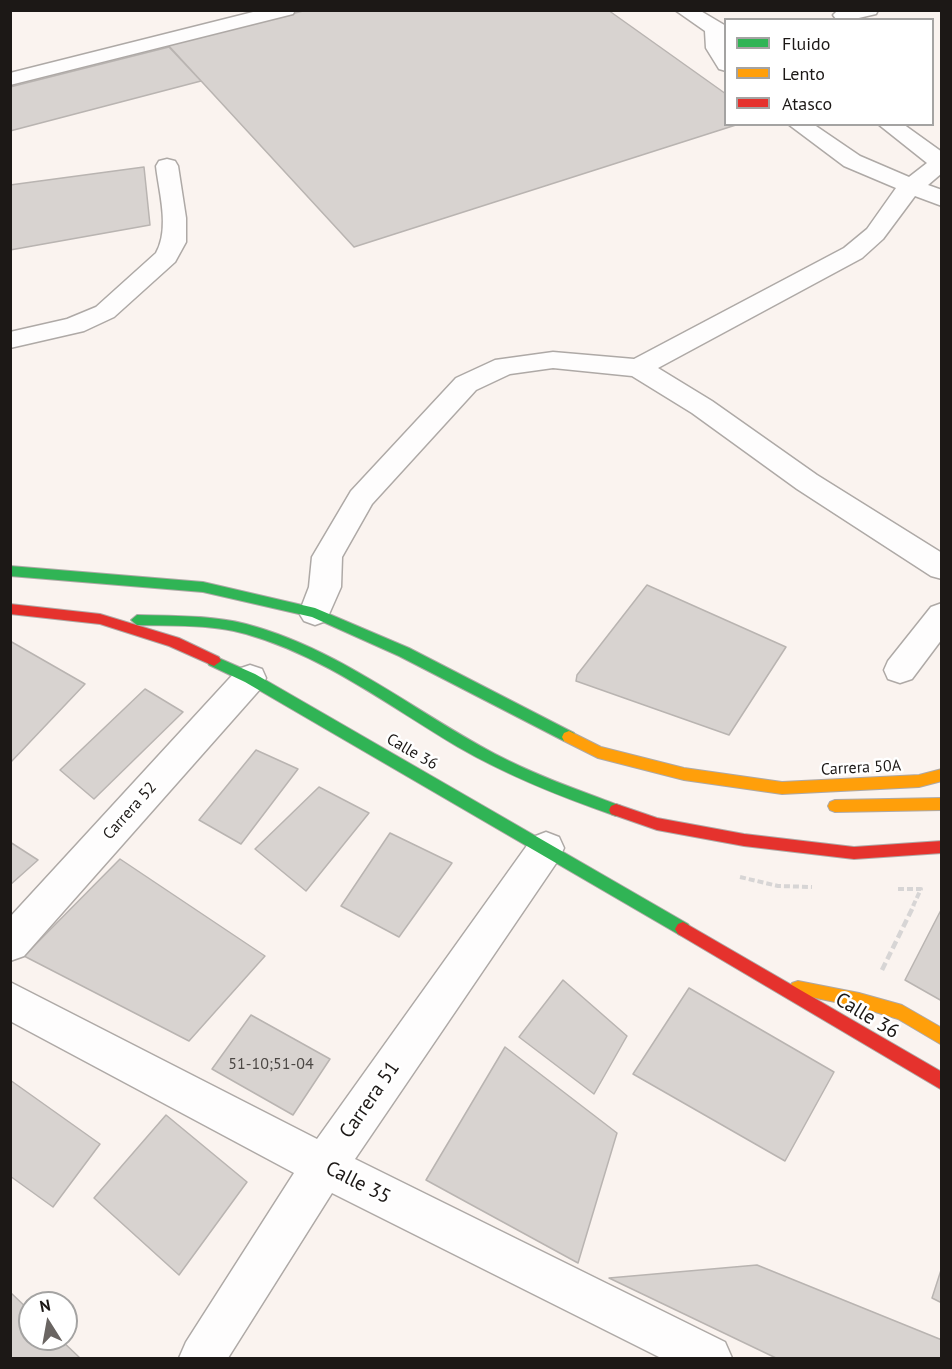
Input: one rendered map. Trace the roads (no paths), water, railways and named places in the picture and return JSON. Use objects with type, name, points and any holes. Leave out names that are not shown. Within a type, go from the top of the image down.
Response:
[{"type":"main road","points":[[10,571],[203,587],[315,613],[404,652],[598,752],[684,774],[733,796]]},
{"type":"main road","name":"Calle 36","points":[[10,609],[100,619],[174,642],[250,678],[546,848],[942,1082]]},
{"type":"main road","points":[[100,619],[200,622],[245,628],[360,678],[491,758],[571,795],[657,824],[744,840],[854,853],[942,847]]},
{"type":"main road","name":"Carrera 50A","points":[[684,774],[782,788],[919,781],[942,775]]},
{"type":"main road","points":[[826,806],[942,804]]},
{"type":"main road","name":"Calle 36","points":[[773,983],[859,1000],[902,1013],[942,1037]]},
{"type":"street","points":[[10,79],[286,10]]},
{"type":"street","points":[[684,10],[720,32],[713,40],[724,63]]},
{"type":"street","points":[[841,15],[869,10]]},
{"type":"street","points":[[801,126],[852,161],[942,199]]},
{"type":"street","points":[[638,368],[853,253],[875,234],[903,194],[941,163],[891,126]]},
{"type":"street","points":[[10,340],[75,325],[105,312],[166,257],[174,242],[174,218],[167,166]]},
{"type":"street","points":[[315,613],[325,587],[327,557],[361,498],[466,384],[504,366],[553,360],[638,368],[702,407],[807,482],[942,568]]},
{"type":"street","points":[[900,670],[942,615]]},
{"type":"street","name":"Carrera 52","points":[[10,944],[250,678]]},
{"type":"street","name":"Carrera 51","points":[[202,1359],[324,1166],[546,848]]},
{"type":"street","name":"Calle 35","points":[[10,1000],[324,1166],[709,1359]]}]
